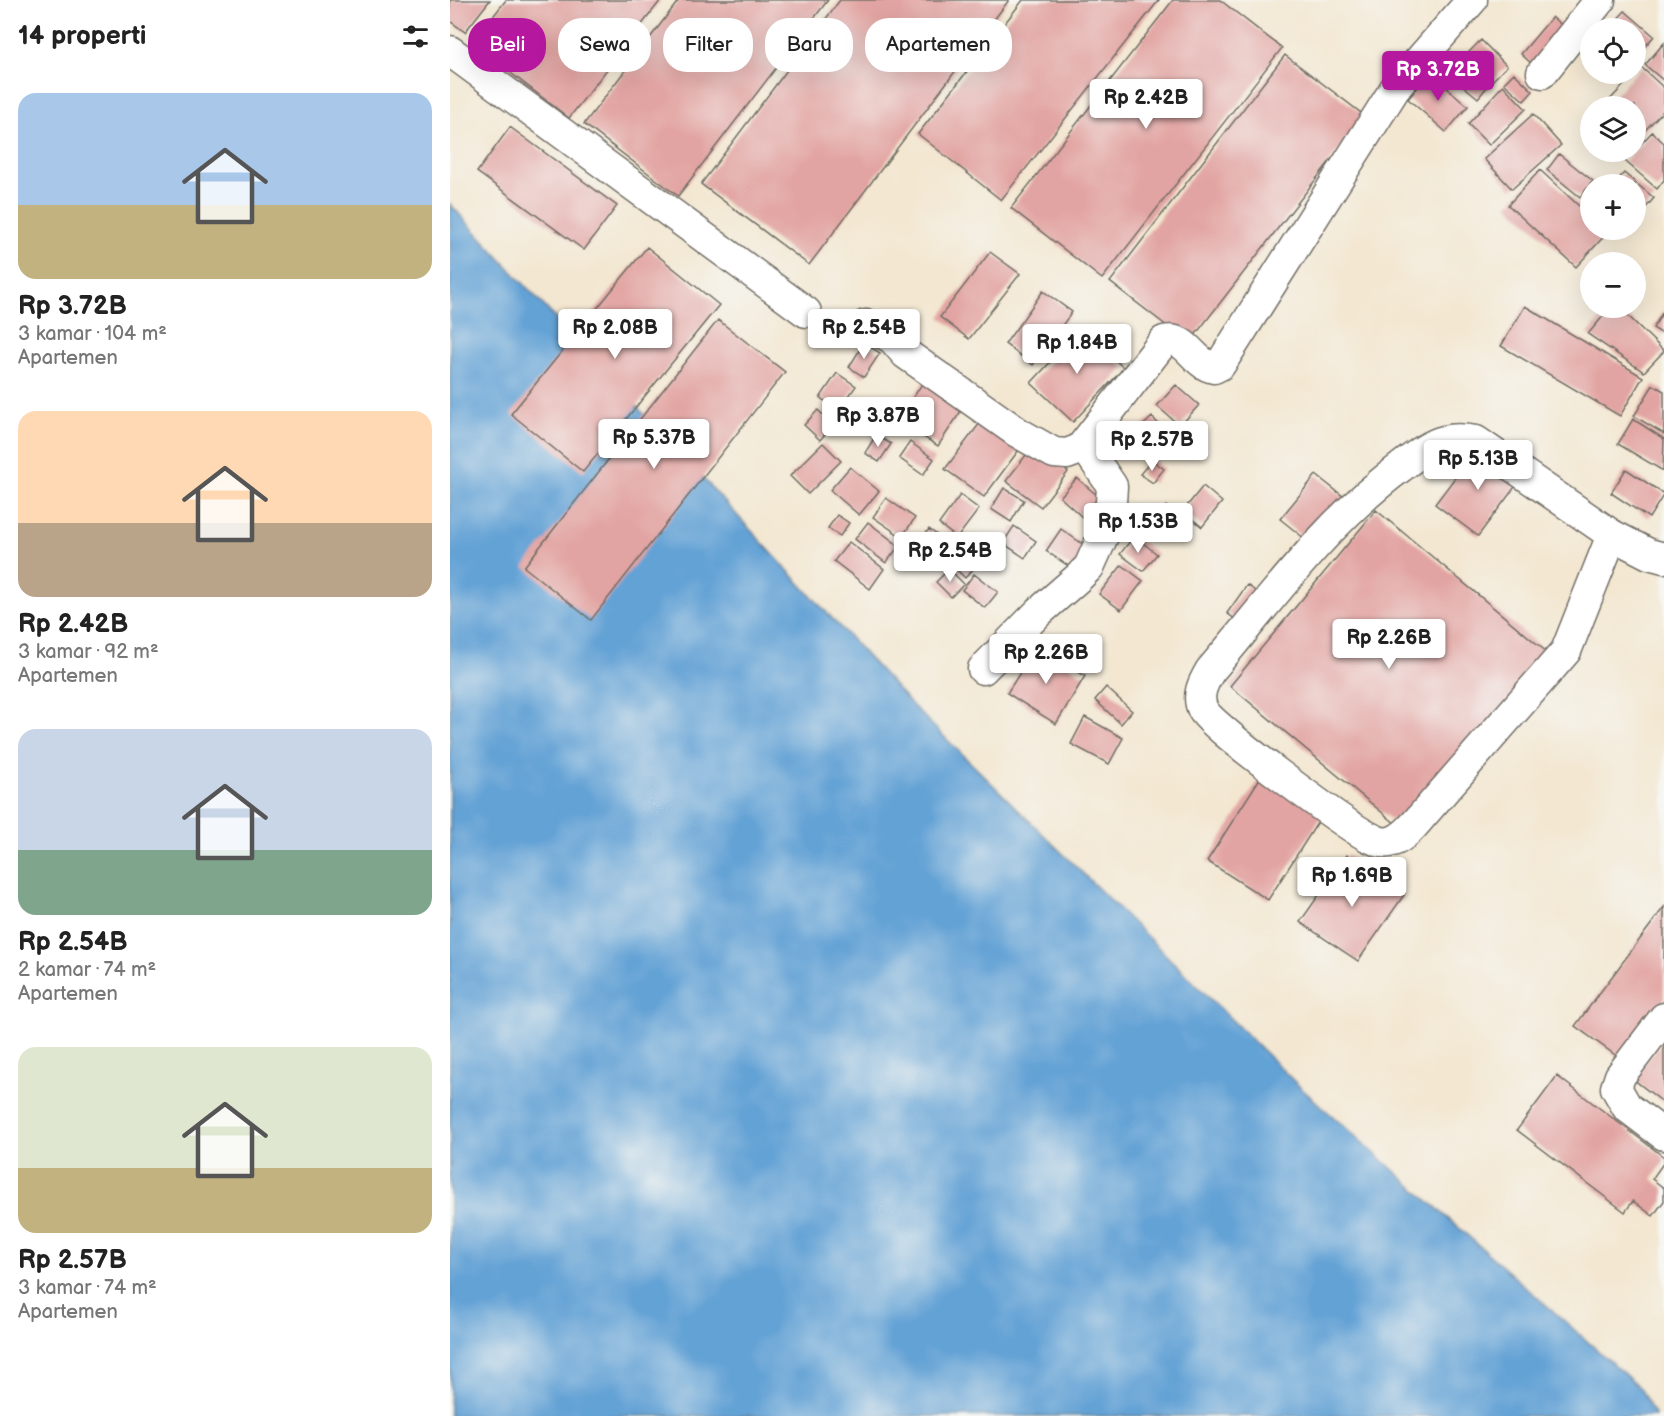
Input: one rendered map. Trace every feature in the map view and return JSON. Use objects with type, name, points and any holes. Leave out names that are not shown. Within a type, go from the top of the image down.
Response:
[{"type":"street","points":[[866,325],[892,338],[906,354],[1017,432],[1054,453],[1067,454],[1084,445],[1164,341],[1171,339],[1183,344],[1200,363],[1208,367],[1214,368],[1220,365],[1396,87],[1472,0]]},
{"type":"street","points":[[1542,73],[1600,0]]},
{"type":"street","points":[[450,51],[806,312]]},
{"type":"street","points":[[1612,535],[1566,651],[1421,817],[1402,836],[1389,842],[1378,841],[1355,829],[1229,735],[1203,711],[1199,699],[1210,671],[1345,513],[1372,488],[1421,451],[1442,441],[1458,438],[1476,441],[1612,535],[1649,554],[1664,558]]},
{"type":"street","points":[[982,669],[1039,612],[1089,567],[1110,520],[1112,486],[1084,445]]},
{"type":"street","points":[[1664,1018],[1620,1076],[1616,1088],[1627,1107],[1664,1136]]},
{"type":"water","points":[[450,204],[914,707],[1302,1089],[1640,1388],[1655,1416],[450,1416]]},
{"type":"building","points":[[450,0],[490,0],[476,18],[468,18],[468,28],[465,32],[450,21]]},
{"type":"building","points":[[506,0],[661,0],[647,18],[558,18],[558,72],[605,72],[569,118],[510,72],[546,72],[546,18],[492,18]]},
{"type":"building","points":[[679,0],[828,0],[814,18],[765,18],[765,72],[773,72],[678,196],[584,124],[624,72],[651,72],[651,37],[663,21],[663,72],[753,72],[753,18],[665,18]]},
{"type":"building","points":[[840,0],[1009,0],[995,18],[865,18],[865,72],[955,72],[809,265],[701,184],[786,72],[853,72],[853,18],[826,18]]},
{"type":"building","points":[[1023,0],[1159,0],[1001,200],[918,134],[967,72],[1012,72],[1012,18],[1009,18]]},
{"type":"building","points":[[1173,0],[1220,0],[1282,48],[1102,279],[1011,208]]},
{"type":"building","points":[[1625,11],[1633,18],[1618,18]]},
{"type":"building","points":[[1552,17],[1565,28],[1533,65],[1521,54]]},
{"type":"building","points":[[1646,29],[1654,36],[1646,45]]},
{"type":"building","points":[[1481,40],[1507,66],[1491,82],[1465,56]]},
{"type":"building","points":[[1664,43],[1664,81],[1646,64]]},
{"type":"building","points":[[1448,53],[1488,86],[1478,98],[1438,65]]},
{"type":"building","points":[[1285,55],[1365,116],[1189,343],[1110,282]]},
{"type":"building","points":[[1646,72],[1664,88],[1664,110],[1646,129],[1646,96],[1613,96],[1625,84],[1646,84]]},
{"type":"building","points":[[1430,73],[1468,106],[1446,132],[1408,99]]},
{"type":"building","points":[[1514,73],[1533,91],[1524,101],[1504,83]]},
{"type":"building","points":[[1503,85],[1526,109],[1489,145],[1468,124]]},
{"type":"building","points":[[1533,114],[1561,145],[1512,189],[1484,159]]},
{"type":"building","points":[[510,127],[617,206],[584,250],[477,172]]},
{"type":"building","points":[[1652,132],[1664,143],[1664,180],[1657,189],[1646,179],[1646,174],[1640,174],[1626,162],[1646,162],[1646,138]]},
{"type":"building","points":[[1559,154],[1584,174],[1580,174],[1580,197],[1547,170]]},
{"type":"building","points":[[1540,170],[1580,207],[1580,240],[1601,240],[1590,252],[1580,252],[1580,263],[1576,267],[1508,205]]},
{"type":"building","points":[[1646,191],[1654,198],[1646,207]]},
{"type":"building","points":[[647,247],[719,305],[583,472],[511,414]]},
{"type":"building","points":[[990,252],[1020,274],[969,339],[940,317]]},
{"type":"building","points":[[1043,291],[1072,312],[1033,365],[1005,344]]},
{"type":"building","points":[[1525,306],[1643,377],[1620,416],[1501,346]]},
{"type":"building","points":[[1664,310],[1664,335],[1653,328]]},
{"type":"building","points":[[1602,318],[1630,318],[1664,351],[1644,372],[1588,334]]},
{"type":"building","points":[[718,320],[785,372],[591,620],[524,567]]},
{"type":"building","points":[[1081,329],[1124,368],[1073,422],[1031,383]]},
{"type":"building","points":[[864,343],[880,353],[864,377],[849,367]]},
{"type":"building","points":[[837,373],[856,386],[839,410],[820,398]]},
{"type":"building","points":[[927,376],[967,402],[938,446],[898,421]]},
{"type":"building","points":[[1176,385],[1199,405],[1180,426],[1157,406]]},
{"type":"building","points":[[1653,385],[1664,391],[1664,434],[1634,416]]},
{"type":"building","points":[[818,410],[833,425],[820,440],[804,425]]},
{"type":"building","points":[[986,415],[1024,443],[984,497],[945,469]]},
{"type":"building","points":[[1152,417],[1171,437],[1154,454],[1135,433]]},
{"type":"building","points":[[1633,419],[1664,439],[1663,471],[1618,444]]},
{"type":"building","points":[[876,435],[891,444],[879,462],[865,453]]},
{"type":"building","points":[[910,442],[934,459],[923,475],[899,458]]},
{"type":"building","points":[[823,443],[841,461],[808,494],[790,476]]},
{"type":"building","points":[[1033,446],[1068,472],[1041,507],[1006,481]]},
{"type":"building","points":[[1478,447],[1521,479],[1478,536],[1435,504]]},
{"type":"building","points":[[1152,460],[1164,469],[1153,483],[1140,474]]},
{"type":"building","points":[[850,467],[879,491],[859,515],[830,490]]},
{"type":"building","points":[[1626,469],[1664,494],[1649,518],[1611,493]]},
{"type":"building","points":[[1316,475],[1349,501],[1314,546],[1280,519]]},
{"type":"building","points":[[1077,478],[1099,497],[1082,517],[1060,497]]},
{"type":"building","points":[[1203,486],[1222,502],[1202,527],[1183,511]]},
{"type":"building","points":[[1004,488],[1024,500],[1011,522],[991,509]]},
{"type":"building","points":[[960,495],[979,509],[957,538],[939,524]]},
{"type":"building","points":[[886,498],[915,518],[902,537],[873,517]]},
{"type":"building","points":[[1166,506],[1191,524],[1182,536],[1157,518]]},
{"type":"building","points":[[1376,510],[1548,653],[1402,829],[1230,686]]},
{"type":"building","points":[[837,515],[849,523],[840,536],[828,528]]},
{"type":"building","points":[[868,522],[899,546],[886,563],[855,539]]},
{"type":"building","points":[[1014,526],[1036,541],[1025,558],[1003,543]]},
{"type":"building","points":[[929,529],[957,550],[947,565],[918,544]]},
{"type":"building","points":[[1061,529],[1091,550],[1076,571],[1046,551]]},
{"type":"building","points":[[1134,536],[1157,554],[1143,571],[1120,554]]},
{"type":"building","points":[[849,542],[884,569],[870,589],[834,561]]},
{"type":"building","points":[[964,553],[977,565],[965,578],[952,565]]},
{"type":"building","points":[[1122,565],[1143,581],[1121,610],[1099,594]]},
{"type":"building","points":[[949,569],[964,584],[951,597],[936,582]]},
{"type":"building","points":[[974,574],[998,592],[985,608],[962,590]]},
{"type":"building","points":[[1247,585],[1265,598],[1244,626],[1227,613]]},
{"type":"building","points":[[1037,646],[1085,676],[1056,724],[1007,693]]},
{"type":"building","points":[[1106,687],[1132,711],[1121,724],[1095,700]]},
{"type":"building","points":[[1085,717],[1123,738],[1109,764],[1071,744]]},
{"type":"building","points":[[1262,775],[1323,814],[1268,900],[1207,861]]},
{"type":"building","points":[[1347,855],[1404,895],[1358,961],[1300,922]]},
{"type":"building","points":[[1664,907],[1664,1009],[1625,1062],[1575,1026]]},
{"type":"building","points":[[1664,1040],[1664,1103],[1633,1079]]},
{"type":"building","points":[[1557,1076],[1664,1157],[1664,1162],[1652,1179],[1664,1188],[1664,1201],[1653,1216],[1633,1201],[1625,1212],[1517,1130]]}]
